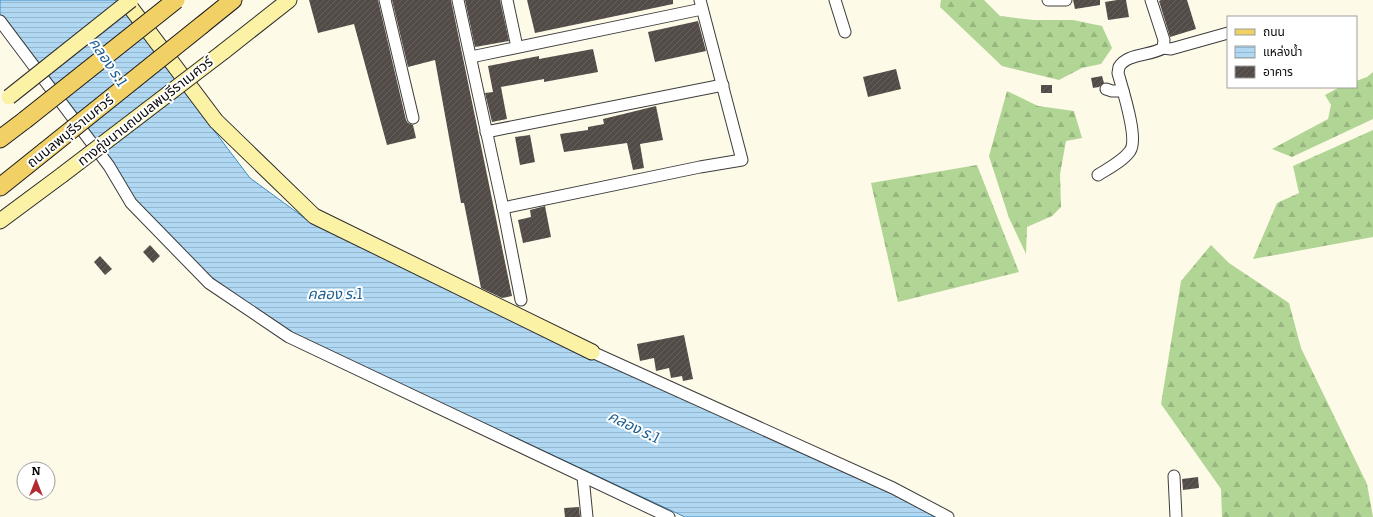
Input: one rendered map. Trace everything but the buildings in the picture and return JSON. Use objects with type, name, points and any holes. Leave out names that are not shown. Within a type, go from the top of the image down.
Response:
[{"type":"main road","points":[[0,139],[176,0]]},
{"type":"main road","name":"ถนนลพบุรีราเมศวร์","points":[[0,187],[233,0]]},
{"type":"street","points":[[125,0],[216,121],[314,216],[592,352],[893,488],[948,517]]},
{"type":"street","points":[[4,100],[131,0]]},
{"type":"street","name":"ทางคู่ขนานถนนลพบุรีราเมศวร์","points":[[0,221],[223,52],[288,0]]},
{"type":"street","points":[[385,0],[414,118]]},
{"type":"street","points":[[458,0],[503,208],[521,300]]},
{"type":"street","points":[[507,0],[517,47]]},
{"type":"street","points":[[835,0],[845,32]]},
{"type":"street","points":[[1048,0],[1066,0]]},
{"type":"street","points":[[1098,175],[1124,158],[1131,150],[1134,138],[1118,73],[1121,63],[1126,60],[1158,52],[1163,48],[1164,40],[1151,0]]},
{"type":"street","points":[[471,57],[701,5],[742,160],[700,167],[503,208]]},
{"type":"street","points":[[0,21],[108,166],[131,203],[209,282],[288,337],[669,517]]},
{"type":"street","points":[[1163,48],[1171,49],[1227,33]]},
{"type":"street","points":[[486,132],[723,85]]},
{"type":"street","points":[[1106,89],[1112,91],[1122,91]]},
{"type":"street","points":[[1174,476],[1176,517]]},
{"type":"street","points":[[583,477],[587,517]]},
{"type":"green space","points":[[941,0],[984,0],[1000,16],[1033,20],[1073,20],[1102,26],[1112,48],[1101,64],[1082,68],[1059,80],[1002,66],[940,7]]},
{"type":"green space","points":[[1373,72],[1373,119],[1292,157],[1272,149],[1328,119],[1331,105],[1325,95],[1338,88],[1357,88],[1357,81],[1367,77]]},
{"type":"green space","points":[[1007,91],[1038,106],[1074,111],[1082,138],[1066,141],[1060,174],[1061,207],[1052,216],[1027,227],[1026,254],[1009,218],[989,156]]},
{"type":"green space","points":[[1373,130],[1373,237],[1253,259],[1277,203],[1299,193],[1293,166]]},
{"type":"green space","points":[[977,165],[1019,272],[898,302],[871,183]]},
{"type":"green space","points":[[1211,245],[1229,263],[1289,303],[1301,348],[1367,484],[1373,517],[1222,517],[1221,489],[1161,404],[1181,281]]},
{"type":"water","name":"คลอง ร.1","points":[[0,0],[115,0],[250,178],[306,219],[921,507],[934,517],[685,517],[287,331],[212,279],[136,205],[0,16]]}]
